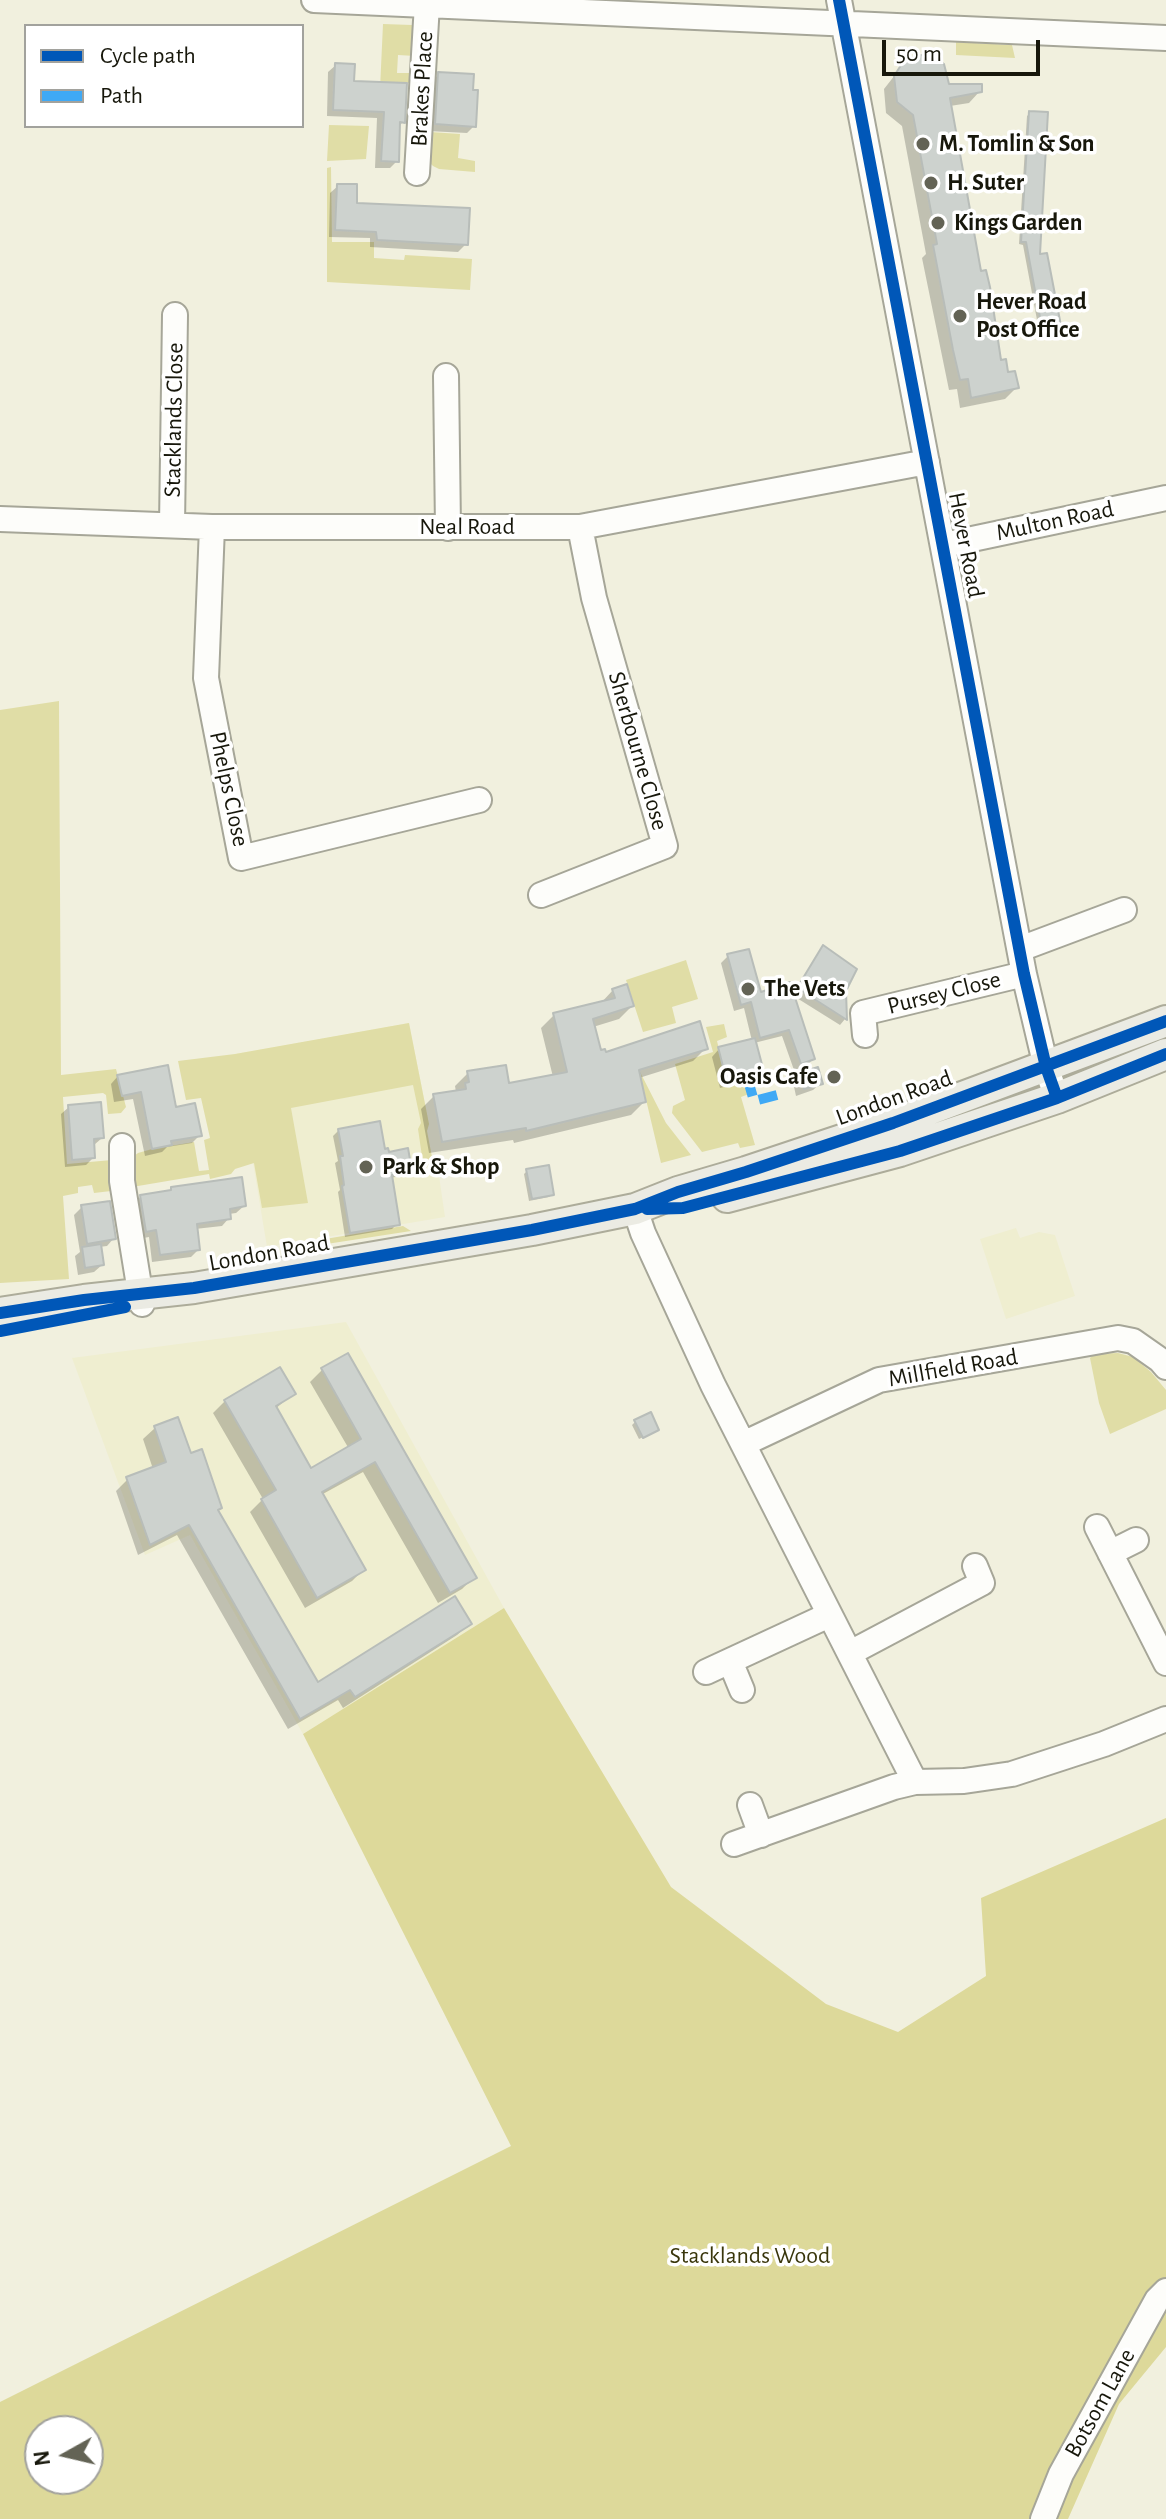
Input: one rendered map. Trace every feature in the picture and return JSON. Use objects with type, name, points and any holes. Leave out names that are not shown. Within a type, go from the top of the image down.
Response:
[{"type":"main road","name":"London Road","points":[[0,1331],[140,1298],[532,1230],[635,1209],[678,1192],[835,1143],[1166,1021]]},
{"type":"main road","name":"London Road","points":[[635,1209],[683,1208],[900,1151],[1057,1098],[1166,1054]]},
{"type":"main road","name":"London Road","points":[[0,1313],[140,1298]]},
{"type":"street","points":[[314,0],[1166,38]]},
{"type":"street","name":"Hever Road","points":[[839,0],[1024,974],[1046,1067],[1057,1098]]},
{"type":"street","name":"Brakes Place","points":[[417,173],[427,4]]},
{"type":"street","name":"Stacklands Close","points":[[172,525],[175,315]]},
{"type":"street","points":[[446,376],[448,528]]},
{"type":"street","name":"Neal Road","points":[[0,519],[212,527],[580,527],[927,462]]},
{"type":"street","name":"Multon Road","points":[[944,545],[1166,498]]},
{"type":"street","name":"Phelps Close","points":[[212,527],[206,678],[241,858],[479,800]]},
{"type":"street","name":"Sherbourne Close","points":[[541,895],[665,846],[594,598],[580,527]]},
{"type":"street","points":[[1020,949],[1124,910]]},
{"type":"street","name":"Pursey Close","points":[[863,1014],[1024,974]]},
{"type":"street","points":[[122,1146],[122,1181],[140,1298]]},
{"type":"street","points":[[635,1209],[676,1305],[743,1444],[915,1782]]},
{"type":"street","name":"Millfield Road","points":[[743,1444],[879,1380],[1118,1338],[1133,1341],[1166,1367]]},
{"type":"street","points":[[1097,1527],[1166,1663]]},
{"type":"street","points":[[1110,1553],[1136,1540]]},
{"type":"street","points":[[850,1653],[982,1583],[975,1566]]},
{"type":"street","points":[[706,1672],[829,1615]]},
{"type":"street","points":[[730,1661],[742,1690]]},
{"type":"street","points":[[734,1844],[894,1787],[915,1782],[964,1781],[1012,1774],[1104,1744],[1166,1719]]},
{"type":"street","points":[[750,1805],[761,1835]]},
{"type":"street","name":"Botsom Lane","points":[[1043,2519],[1067,2463],[1157,2300],[1166,2291]]},
{"type":"shaded area","points":[[383,24],[412,25],[415,28],[415,56],[398,55],[397,73],[410,73],[410,83],[385,82],[385,89],[380,89]]},
{"type":"shaded area","points":[[956,42],[1012,45],[1015,58],[956,55]]},
{"type":"shaded area","points":[[329,125],[369,126],[366,159],[327,161]]},
{"type":"shaded area","points":[[430,132],[460,134],[458,158],[475,161],[475,172],[433,166],[429,162]]},
{"type":"shaded area","points":[[331,167],[332,242],[374,242],[374,258],[404,260],[405,255],[472,259],[470,290],[327,282],[327,168]]},
{"type":"shaded area","points":[[59,701],[61,1075],[116,1069],[126,1107],[121,1113],[108,1114],[106,1095],[103,1093],[63,1097],[67,1164],[112,1160],[116,1200],[112,1200],[111,1191],[94,1193],[92,1185],[78,1187],[78,1193],[63,1196],[69,1279],[0,1283],[0,710]]},
{"type":"shaded area","points":[[686,960],[698,999],[672,1007],[676,1023],[643,1032],[626,980]]},
{"type":"shaded area","points":[[409,1023],[429,1124],[427,1131],[432,1161],[438,1169],[445,1217],[267,1247],[235,1054]]},
{"type":"shaded area","points":[[409,1023],[429,1124],[427,1131],[433,1162],[423,1163],[418,1129],[421,1123],[413,1085],[291,1108],[308,1203],[262,1208],[254,1163],[235,1169],[231,1174],[210,1179],[209,1174],[132,1187],[134,1156],[152,1149],[194,1142],[199,1171],[209,1170],[204,1140],[210,1138],[201,1098],[186,1100],[178,1061]]},
{"type":"shaded area","points":[[724,1024],[727,1037],[717,1041],[728,1086],[745,1082],[749,1094],[741,1097],[755,1145],[740,1148],[738,1143],[702,1152],[672,1113],[673,1106],[685,1100],[675,1064],[713,1052],[706,1027]]},
{"type":"shaded area","points":[[639,1070],[666,1123],[691,1155],[661,1163]]},
{"type":"shaded area","points":[[403,1226],[411,1231],[320,1245],[325,1239]]},
{"type":"shaded area","points":[[1016,1228],[1020,1238],[1039,1232],[1055,1235],[1075,1296],[1006,1319],[980,1239]]},
{"type":"shaded area","points":[[346,1322],[504,1608],[303,1734],[190,1535],[145,1555],[72,1358]]},
{"type":"shaded area","points":[[1118,1353],[1133,1357],[1151,1372],[1166,1390],[1166,1409],[1110,1434],[1099,1403],[1090,1358],[1094,1354]]},
{"type":"green space","name":"Stacklands Wood","points":[[504,1608],[671,1887],[826,2004],[898,2032],[986,1976],[981,1898],[1166,1818],[1166,2347],[1119,2404],[1068,2519],[0,2519],[0,2402],[511,2146],[303,1734]]},
{"type":"building","points":[[930,53],[944,64],[949,84],[982,84],[982,92],[950,98],[981,271],[986,270],[990,287],[1001,360],[1006,359],[1008,372],[1015,371],[1019,388],[971,398],[968,379],[960,380],[953,350],[913,115],[897,102],[894,76],[905,59]]},
{"type":"building","points":[[335,63],[355,64],[354,81],[407,83],[405,123],[400,122],[399,162],[381,161],[384,112],[333,110]]},
{"type":"building","points":[[438,72],[474,74],[473,90],[478,90],[476,127],[435,124]]},
{"type":"building","points":[[1029,111],[1048,112],[1040,254],[1047,253],[1062,331],[1043,334],[1026,242],[1021,242]]},
{"type":"building","points":[[337,184],[357,184],[357,203],[470,208],[468,245],[377,240],[376,232],[335,230]]},
{"type":"building","points":[[823,945],[857,969],[846,991],[847,1020],[797,988]]},
{"type":"building","points":[[749,949],[761,992],[790,982],[815,1059],[801,1064],[789,1030],[760,1038],[751,1002],[741,1005],[727,954]]},
{"type":"building","points":[[627,984],[634,1006],[593,1019],[601,1050],[605,1049],[606,1052],[700,1021],[708,1049],[639,1070],[646,1102],[526,1131],[526,1128],[442,1142],[433,1094],[466,1089],[465,1083],[469,1082],[467,1071],[506,1065],[509,1083],[567,1072],[553,1013],[615,998],[612,989]]},
{"type":"building","points":[[755,1038],[764,1072],[727,1082],[718,1047]]},
{"type":"building","points":[[168,1065],[176,1107],[195,1103],[202,1136],[171,1141],[172,1145],[152,1149],[141,1092],[122,1096],[117,1075]]},
{"type":"building","points":[[818,1067],[823,1084],[804,1089],[799,1073]]},
{"type":"building","points":[[101,1102],[104,1138],[94,1139],[95,1158],[72,1160],[68,1105]]},
{"type":"building","points":[[380,1121],[385,1149],[388,1148],[389,1152],[408,1148],[412,1171],[392,1175],[400,1225],[350,1233],[342,1186],[340,1156],[343,1156],[338,1129]]},
{"type":"building","points":[[549,1165],[554,1195],[532,1199],[526,1169]]},
{"type":"building","points":[[242,1177],[246,1206],[230,1209],[231,1219],[197,1224],[200,1250],[160,1255],[156,1230],[146,1232],[140,1195],[171,1190],[171,1187]]},
{"type":"building","points":[[110,1201],[116,1239],[87,1244],[81,1205]]},
{"type":"building","points":[[101,1244],[104,1265],[85,1268],[82,1247]]},
{"type":"building","points":[[348,1353],[477,1578],[450,1593],[375,1462],[322,1492],[366,1570],[317,1598],[261,1499],[276,1490],[224,1400],[280,1367],[296,1394],[276,1406],[311,1468],[361,1439],[321,1368]]},
{"type":"building","points":[[651,1412],[659,1430],[643,1438],[634,1420]]},
{"type":"building","points":[[178,1417],[191,1453],[202,1449],[222,1508],[218,1510],[318,1682],[455,1596],[472,1624],[355,1697],[350,1690],[300,1719],[189,1525],[150,1545],[126,1477],[166,1462],[154,1426]]},
{"type":"marked path","points":[[747,1077],[754,1101],[777,1095]]},
{"type":"cycle path","points":[[839,0],[1024,974],[1046,1067],[1057,1098]]},
{"type":"cycle path","points":[[0,1313],[194,1288],[532,1230],[635,1209],[678,1192],[893,1123],[1166,1021]]},
{"type":"cycle path","points":[[647,1209],[683,1208],[900,1151],[1057,1098],[1166,1054]]},
{"type":"cycle path","points":[[0,1331],[125,1307]]},
{"type":"place","name":"M. Tomlin & Son","points":[[923,144]]},
{"type":"place","name":"H. Suter","points":[[931,183]]},
{"type":"place","name":"Kings Garden","points":[[938,223]]},
{"type":"place","name":"Hever Road Post Office","points":[[960,316]]},
{"type":"place","name":"The Vets","points":[[748,989]]},
{"type":"place","name":"Oasis Cafe","points":[[834,1077]]},
{"type":"place","name":"Park & Shop","points":[[366,1167]]}]
